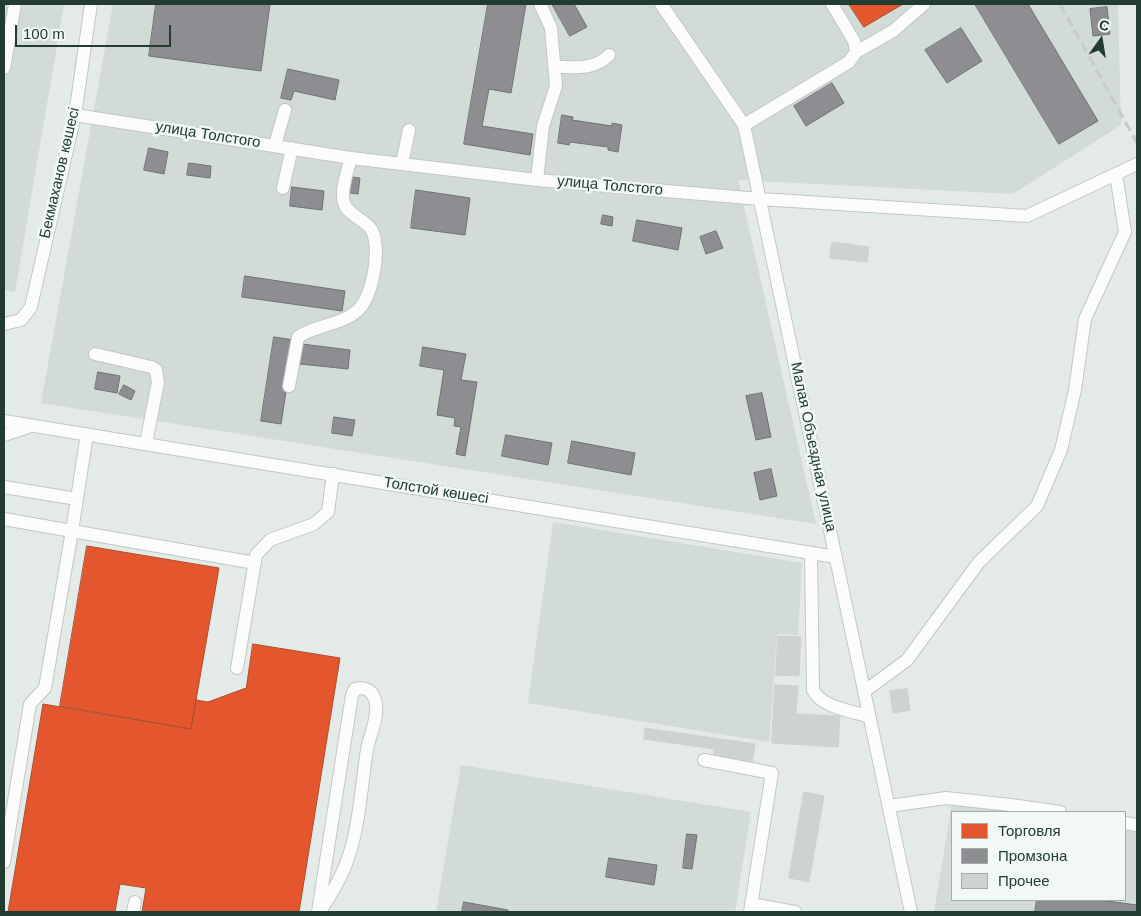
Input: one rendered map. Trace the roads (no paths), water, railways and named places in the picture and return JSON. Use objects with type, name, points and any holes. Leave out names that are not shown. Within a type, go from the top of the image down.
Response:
[{"type":"street","points":[[4,68],[15,4]]},
{"type":"street","name":"Бекмаханов көшесі","points":[[4,324],[21,320],[31,307],[75,115],[91,4]]},
{"type":"street","points":[[538,180],[543,126],[556,86],[556,67],[551,28],[540,4]]},
{"type":"street","name":"Малая Объездная улица","points":[[660,4],[744,126],[911,912]]},
{"type":"street","points":[[832,4],[854,41],[856,52]]},
{"type":"street","points":[[744,126],[849,62],[856,52],[893,31],[924,4]]},
{"type":"street","points":[[556,67],[584,68],[603,62],[609,55]]},
{"type":"street","points":[[275,146],[284,110]]},
{"type":"street","name":"улица Толстого","points":[[75,115],[351,158],[538,180],[760,199],[1027,216],[1137,164]]},
{"type":"street","points":[[402,164],[408,130]]},
{"type":"street","points":[[284,188],[292,148]]},
{"type":"street","points":[[289,386],[298,337],[347,318],[358,310],[365,300],[373,274],[377,251],[376,237],[369,226],[348,210],[343,201],[351,158]]},
{"type":"street","points":[[865,691],[907,660],[979,562],[1037,506],[1061,450],[1075,390],[1085,319],[1125,232],[1116,174]]},
{"type":"street","points":[[95,354],[151,366],[156,370],[158,382],[146,444]]},
{"type":"street","points":[[4,421],[35,426]]},
{"type":"street","points":[[4,436],[35,426]]},
{"type":"street","name":"Толстой көшесі","points":[[35,426],[836,557]]},
{"type":"street","points":[[4,862],[30,704],[45,688],[87,434]]},
{"type":"street","points":[[237,668],[256,555],[270,540],[314,524],[328,512],[334,474]]},
{"type":"street","points":[[4,487],[77,499]]},
{"type":"street","points":[[4,518],[255,563]]},
{"type":"street","points":[[811,553],[813,690],[816,696],[825,702],[870,717]]},
{"type":"street","points":[[362,687],[369,689],[372,694],[376,704],[375,718],[368,746],[349,858],[336,887],[319,912],[352,695],[355,689],[362,687]]},
{"type":"street","points":[[704,760],[772,773],[751,908],[795,912]]},
{"type":"street","points":[[889,806],[946,798],[1014,809],[1045,811]]},
{"type":"railway","points":[[1060,4],[1137,143]]}]
